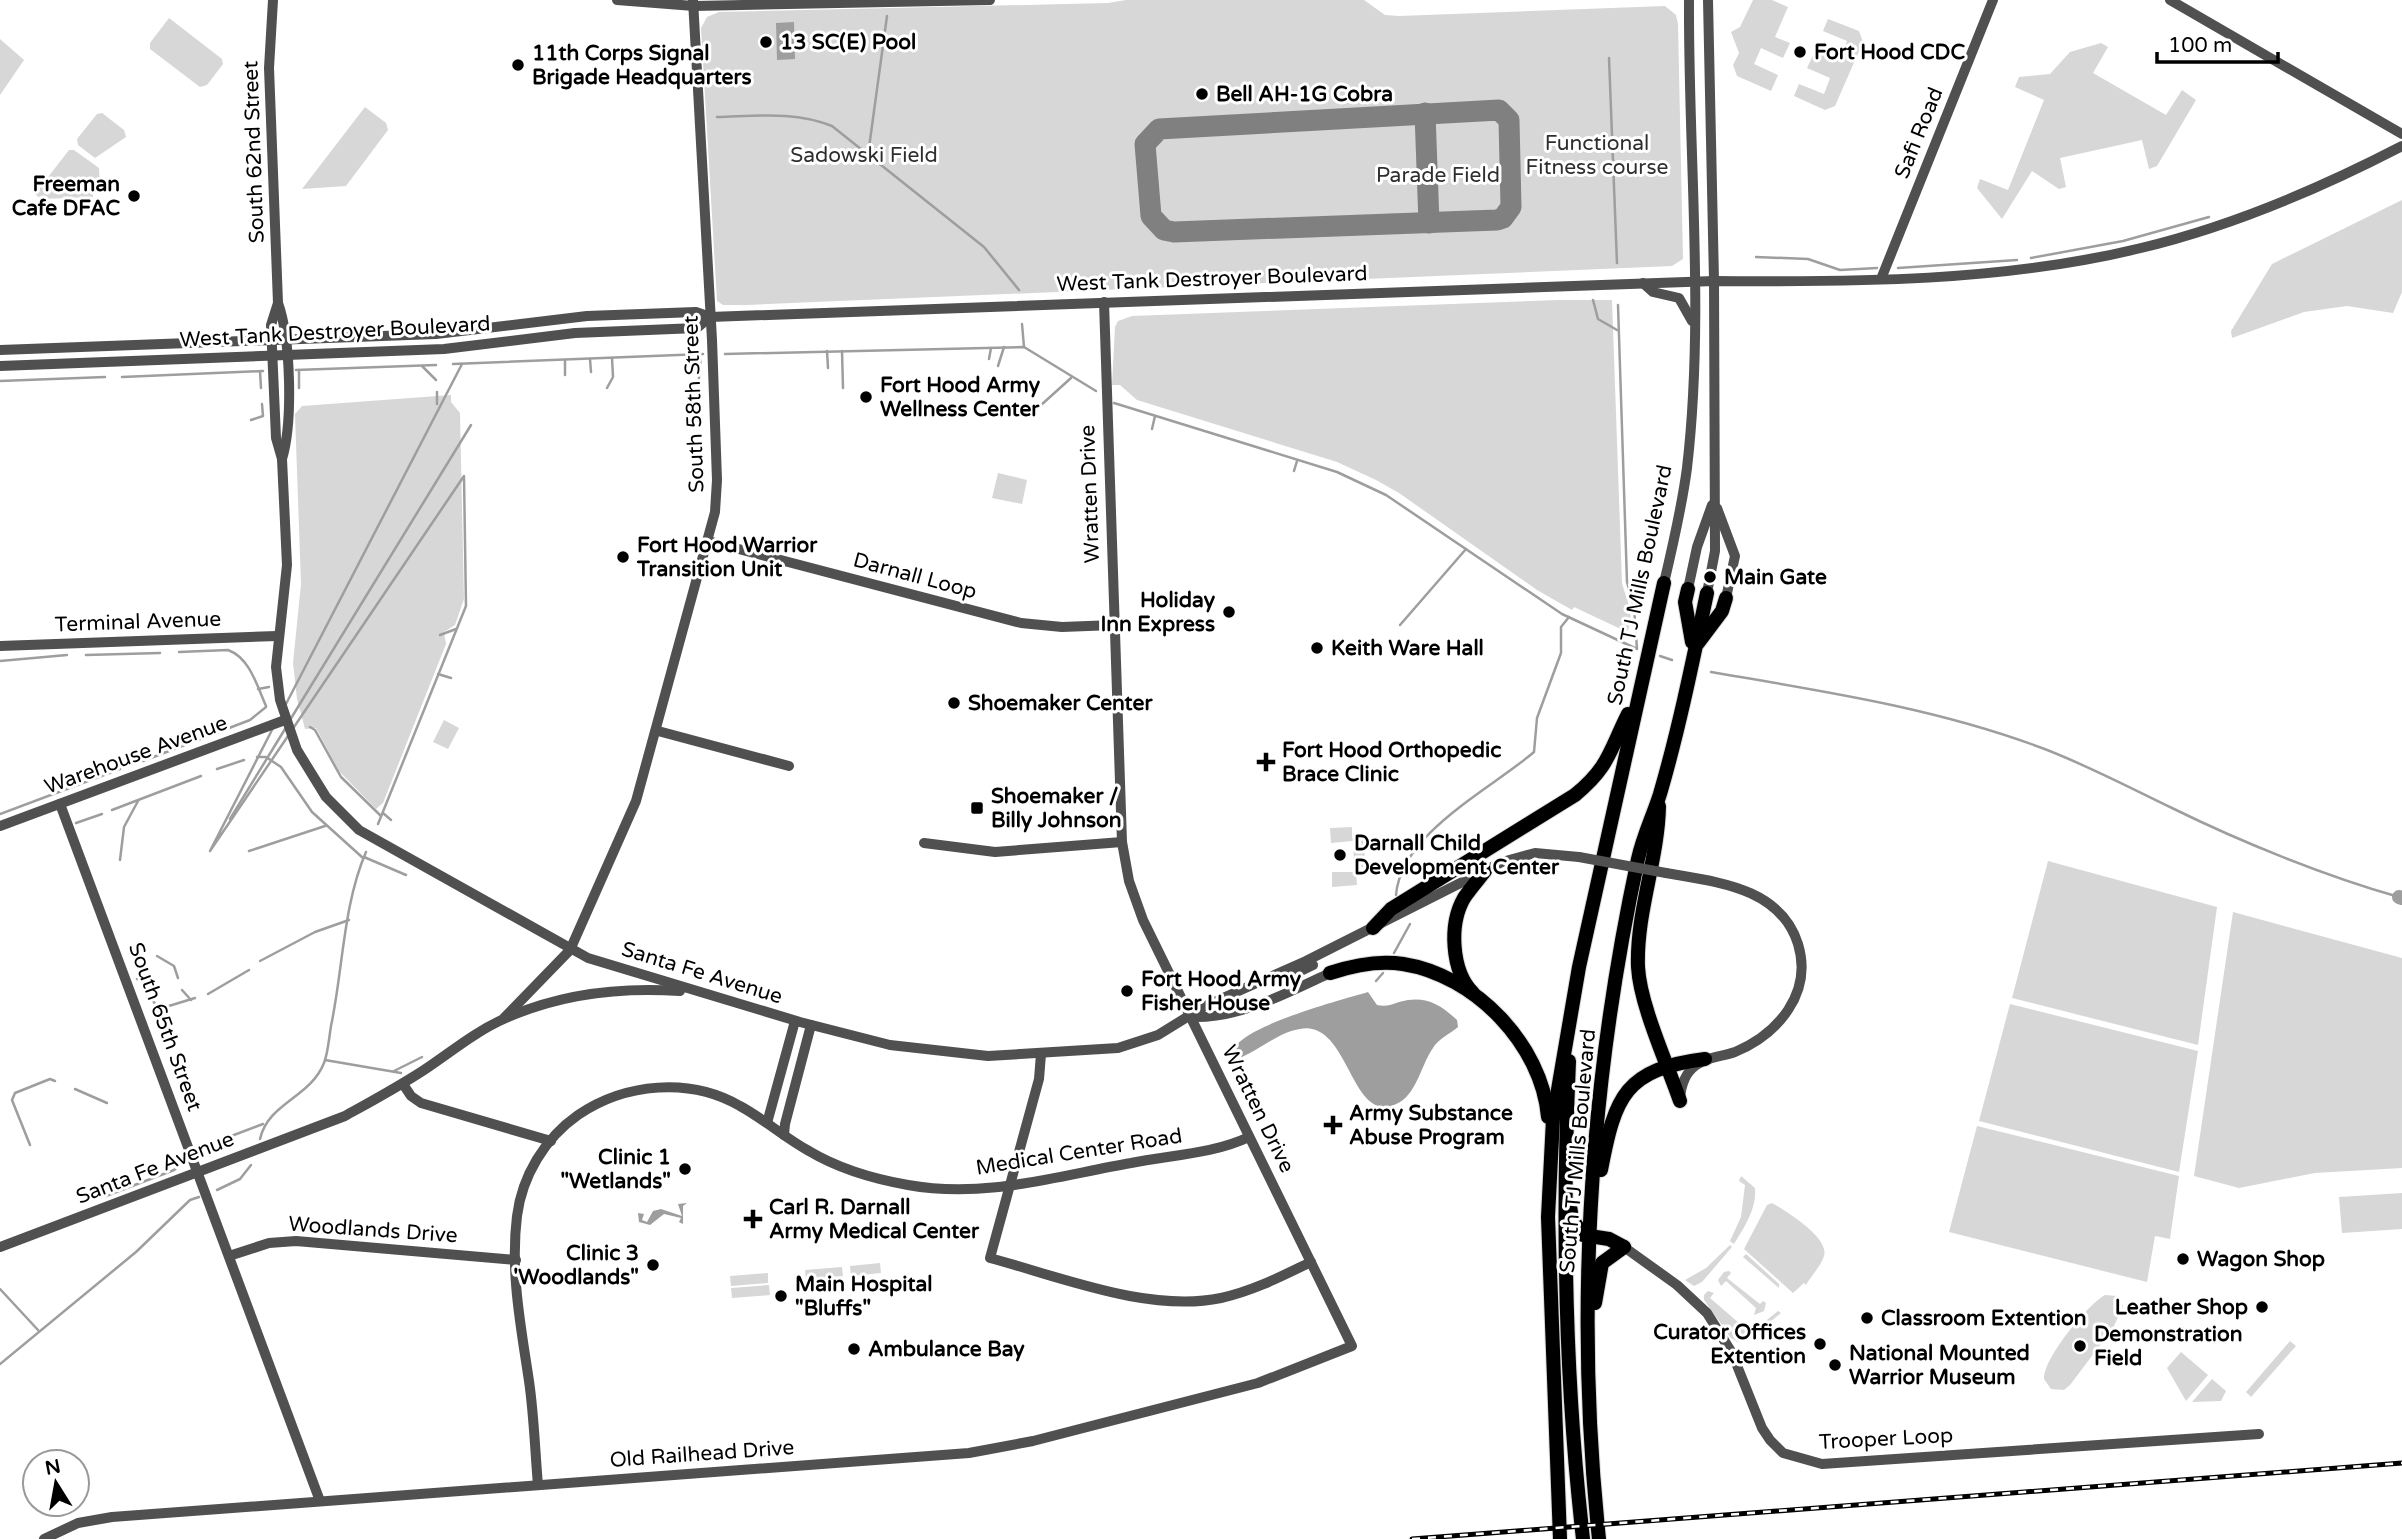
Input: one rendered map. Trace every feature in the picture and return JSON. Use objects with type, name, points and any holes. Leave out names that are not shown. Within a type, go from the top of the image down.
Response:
[{"type":"main road","name":"South TJ Mills Boulevard","points":[[1560,1539],[1550,1331],[1548,1217],[1554,1108],[1572,1004],[1664,583]]},
{"type":"main road","name":"South TJ Mills Boulevard","points":[[1602,1539],[1596,1511],[1587,1323],[1595,1141],[1614,988],[1643,835],[1659,796],[1707,593]]},
{"type":"main road","points":[[1693,650],[1722,611],[1707,593]]},
{"type":"main road","points":[[1373,928],[1391,909],[1575,795],[1595,778],[1608,761],[1639,691]]},
{"type":"main road","points":[[1659,796],[1658,839],[1640,937],[1638,967],[1642,991],[1680,1101]]},
{"type":"main road","points":[[1485,871],[1464,899],[1457,918],[1454,941],[1462,977],[1529,1055],[1542,1083],[1551,1147]]},
{"type":"main road","points":[[1330,974],[1371,963],[1402,964],[1427,970],[1484,1003]]},
{"type":"main road","name":"South TJ Mills Boulevard","points":[[1572,1004],[1564,1173],[1565,1262],[1583,1539]]},
{"type":"main road","points":[[1590,1232],[1612,1115],[1625,1094],[1642,1077],[1667,1065],[1705,1059]]},
{"type":"main road","points":[[1564,1173],[1572,1219],[1579,1231],[1590,1232],[1624,1247],[1602,1263],[1595,1302],[1587,1323]]},
{"type":"street","name":"South 62nd Street","points":[[273,0],[269,72],[278,303],[285,325],[286,340],[288,439],[282,459]]},
{"type":"street","points":[[617,0],[693,3],[990,0]]},
{"type":"street","name":"South TJ Mills Boulevard","points":[[1664,583],[1687,469],[1694,324],[1688,95],[1689,0]]},
{"type":"street","points":[[1707,593],[1715,551],[1714,281],[1708,0]]},
{"type":"street","name":"Safi Road","points":[[1881,279],[1993,0]]},
{"type":"street","points":[[2170,0],[2402,134]]},
{"type":"street","name":"South 58th Street","points":[[505,1018],[570,950],[636,801],[708,541],[717,488],[693,3]]},
{"type":"street","name":"West Tank Destroyer Boulevard","points":[[0,350],[436,334],[587,316],[696,312],[710,317],[1714,281],[1881,279],[2017,270],[2141,248],[2224,224],[2305,194],[2402,146]]},
{"type":"street","points":[[1643,284],[1653,292],[1679,298],[1694,324]]},
{"type":"street","name":"Wratten Drive","points":[[1104,302],[1122,842],[1135,899],[1352,1346]]},
{"type":"street","name":"South 62nd Street","points":[[278,303],[271,325],[271,340],[276,438],[282,459],[287,565],[277,636],[276,677],[285,720]]},
{"type":"street","name":"West Tank Destroyer Boulevard","points":[[0,366],[444,349],[575,333],[697,328],[710,317]]},
{"type":"street","points":[[1707,593],[1735,556],[1714,499]]},
{"type":"street","points":[[1707,593],[1696,547],[1714,499]]},
{"type":"street","name":"Darnall Loop","points":[[708,541],[1021,623],[1062,627],[1114,625]]},
{"type":"street","name":"Terminal Avenue","points":[[0,646],[277,636]]},
{"type":"street","name":"Warehouse Avenue","points":[[0,826],[285,720]]},
{"type":"street","name":"Santa Fe Avenue","points":[[285,720],[309,774],[337,809],[359,830],[570,950],[795,1021],[923,1050],[988,1056],[1128,1046],[1191,1017]]},
{"type":"street","points":[[657,731],[789,766]]},
{"type":"street","name":"South 65th Street","points":[[60,804],[320,1501]]},
{"type":"street","points":[[924,843],[995,852],[1122,842]]},
{"type":"street","points":[[1191,1017],[1205,1006],[1274,976],[1516,858],[1535,853],[1579,857],[1725,884],[1760,897],[1787,920],[1800,951],[1800,987],[1782,1018],[1754,1044],[1705,1059],[1688,1073],[1681,1086],[1680,1101]]},
{"type":"street","points":[[1191,1017],[1212,1018],[1267,1001],[1330,974]]},
{"type":"street","points":[[505,1018],[567,999],[606,992],[650,989],[699,992]]},
{"type":"street","name":"Santa Fe Avenue","points":[[0,1247],[345,1116],[403,1084],[468,1038],[505,1018]]},
{"type":"street","points":[[767,1123],[795,1021]]},
{"type":"street","points":[[784,1135],[811,1025]]},
{"type":"street","points":[[1041,1054],[1039,1079],[990,1258],[1120,1293],[1166,1301],[1202,1301],[1256,1287],[1311,1262]]},
{"type":"street","points":[[403,1084],[421,1103],[551,1141]]},
{"type":"street","name":"Medical Center Road","points":[[538,1485],[530,1391],[518,1323],[516,1260],[519,1203],[531,1172],[551,1141],[574,1118],[603,1101],[653,1088],[691,1088],[714,1094],[832,1163],[895,1183],[959,1190],[1009,1188],[1218,1149],[1249,1137]]},
{"type":"street","name":"Woodlands Drive","points":[[229,1256],[260,1245],[286,1241],[516,1260]]},
{"type":"street","name":"Trooper Loop","points":[[1624,1247],[1700,1305],[1728,1346],[1762,1428],[1783,1452],[1802,1461],[1822,1464],[2259,1434]]},
{"type":"street","name":"Old Railhead Drive","points":[[44,1539],[78,1523],[112,1517],[992,1450],[1258,1383],[1352,1346]]},
{"type":"green space","name":"Sadowski Field","points":[[1126,0],[1364,0],[1385,15],[1399,16],[1665,6],[1676,15],[1678,24],[1683,259],[1672,266],[747,305],[723,305],[717,301],[701,28],[707,17],[719,12],[1108,3]]},
{"type":"green space","points":[[1753,0],[1772,0],[1788,7],[1775,37],[1790,43],[1783,58],[1761,48],[1754,64],[1778,75],[1771,91],[1737,76],[1733,65],[1739,53],[1731,32],[1740,27]]},
{"type":"green space","points":[[169,18],[222,59],[223,64],[207,85],[200,87],[150,49],[150,43]]},
{"type":"green space","points":[[1828,19],[1859,31],[1863,42],[1835,106],[1825,110],[1794,96],[1799,84],[1824,94],[1830,78],[1807,68],[1817,47],[1841,57],[1847,41],[1823,31]]},
{"type":"green space","points":[[0,39],[24,60],[0,95]]},
{"type":"green space","points":[[2101,43],[2108,47],[2093,73],[2166,115],[2182,90],[2196,100],[2157,166],[2149,169],[2142,140],[2060,158],[2066,187],[2059,189],[2032,171],[2002,219],[1977,188],[1980,179],[2008,190],[2044,100],[2015,87],[2019,77],[2050,74],[2070,52]]},
{"type":"green space","points":[[365,107],[386,123],[388,130],[346,186],[302,189]]},
{"type":"green space","points":[[102,113],[124,130],[126,137],[95,158],[78,145],[77,139],[97,114]]},
{"type":"green space","points":[[69,150],[74,150],[99,168],[100,192],[93,193],[93,197],[41,199],[35,194]]},
{"type":"green space","points":[[2402,200],[2402,292],[2393,313],[2347,306],[2304,312],[2232,338],[2231,331],[2272,264]]},
{"type":"green space","points":[[1612,300],[1622,583],[1631,620],[1627,632],[1574,607],[1572,610],[1537,590],[1399,493],[1376,480],[1337,462],[1137,400],[1120,385],[1112,385],[1115,327],[1118,321],[1132,316]]},
{"type":"green space","points":[[451,395],[451,402],[460,413],[464,599],[455,625],[444,632],[446,644],[383,803],[376,809],[339,771],[316,728],[305,729],[297,699],[293,663],[301,584],[295,414],[302,406]]},
{"type":"green space","points":[[998,473],[1027,480],[1022,504],[992,498]]},
{"type":"green space","points":[[444,720],[459,728],[448,749],[433,742]]},
{"type":"green space","points":[[1352,827],[1352,838],[1364,838],[1365,867],[1354,867],[1353,841],[1331,843],[1330,828]]},
{"type":"green space","points":[[2048,861],[2217,907],[2198,1045],[2012,998]]},
{"type":"green space","points":[[1332,872],[1356,872],[1357,885],[1332,887]]},
{"type":"green space","points":[[2233,912],[2402,958],[2402,1168],[2315,1173],[2239,1188],[2194,1176]]},
{"type":"green space","points":[[2010,1004],[2198,1051],[2179,1172],[1979,1121]]},
{"type":"green space","points":[[1977,1126],[2179,1176],[2170,1239],[2155,1236],[2147,1282],[1949,1232]]},
{"type":"green space","points":[[1741,1176],[1755,1188],[1755,1195],[1749,1218],[1734,1244],[1730,1241],[1741,1217],[1745,1185],[1739,1181]]},
{"type":"green space","points":[[2402,1193],[2402,1229],[2342,1233],[2339,1197]]},
{"type":"green space","points":[[1772,1203],[1814,1233],[1824,1249],[1823,1260],[1806,1285],[1804,1283],[1793,1293],[1744,1249],[1767,1205]]},
{"type":"green space","points":[[1730,1245],[1732,1247],[1702,1282],[1694,1286],[1685,1280],[1706,1268]]},
{"type":"green space","points":[[1746,1254],[1779,1284],[1779,1288],[1743,1257]]},
{"type":"green space","points":[[880,1263],[881,1273],[851,1276],[850,1266]]},
{"type":"green space","points":[[842,1267],[843,1276],[806,1280],[805,1270]]},
{"type":"green space","points":[[1724,1272],[1731,1273],[1727,1278],[1760,1304],[1763,1301],[1766,1303],[1764,1311],[1754,1315],[1756,1308],[1726,1281],[1721,1286],[1718,1280]]},
{"type":"green space","points":[[768,1273],[768,1283],[731,1286],[730,1276]]},
{"type":"green space","points":[[769,1285],[770,1295],[732,1298],[731,1288]]},
{"type":"green space","points":[[1708,1291],[1714,1293],[1710,1298],[1746,1329],[1750,1325],[1757,1328],[1778,1311],[1781,1313],[1748,1340],[1738,1342],[1731,1338],[1704,1300]]},
{"type":"green space","name":"Demonstration Field","points":[[2105,1295],[2117,1296],[2123,1306],[2113,1328],[2070,1385],[2064,1390],[2051,1389],[2044,1379],[2050,1359],[2088,1309]]},
{"type":"green space","points":[[2290,1341],[2296,1346],[2251,1397],[2246,1392]]},
{"type":"green space","points":[[2181,1352],[2208,1375],[2186,1401],[2167,1368]]},
{"type":"green space","points":[[2212,1379],[2226,1391],[2221,1401],[2192,1402]]},
{"type":"shaded area","points":[[794,22],[795,59],[777,60],[776,23]]},
{"type":"shaded area","points":[[1368,992],[1377,1005],[1424,1000],[1444,1009],[1457,1020],[1458,1027],[1435,1045],[1411,1091],[1400,1102],[1383,1107],[1370,1102],[1330,1040],[1317,1030],[1292,1031],[1242,1057],[1233,1051],[1240,1042],[1272,1023]]},
{"type":"shaded area","points":[[687,1203],[683,1206],[683,1224],[679,1222],[681,1218],[664,1214],[650,1225],[639,1222],[638,1213],[644,1214],[642,1220],[647,1222],[653,1211],[661,1209],[682,1216],[678,1204]]},
{"type":"waterway","points":[[868,155],[887,16]]},
{"type":"waterway","points":[[1609,58],[1617,263]]},
{"type":"waterway","points":[[717,117],[790,116],[832,126],[984,247],[1019,290]]},
{"type":"waterway","points":[[2031,258],[2123,241],[2209,217]]},
{"type":"waterway","points":[[1756,257],[1808,259],[1840,270],[1877,268]]},
{"type":"waterway","points":[[1898,268],[2017,260]]},
{"type":"waterway","points":[[1593,300],[1598,319],[1617,330]]},
{"type":"waterway","points":[[1114,403],[1337,472],[1386,495],[1562,614],[1637,649],[1634,607],[1627,582],[1618,305]]},
{"type":"waterway","points":[[1022,324],[1024,347]]},
{"type":"waterway","points":[[998,366],[1004,347]]},
{"type":"waterway","points":[[725,354],[1024,347],[1096,391]]},
{"type":"waterway","points":[[989,359],[991,348]]},
{"type":"waterway","points":[[827,351],[828,368]]},
{"type":"waterway","points":[[842,351],[843,388]]},
{"type":"waterway","points":[[698,389],[701,354]]},
{"type":"waterway","points":[[453,364],[703,354]]},
{"type":"waterway","points":[[607,388],[613,377],[612,358]]},
{"type":"waterway","points":[[590,359],[591,372]]},
{"type":"waterway","points":[[565,361],[565,375]]},
{"type":"waterway","points":[[286,704],[462,364]]},
{"type":"waterway","points":[[296,370],[436,365]]},
{"type":"waterway","points":[[422,366],[436,380]]},
{"type":"waterway","points":[[299,370],[299,388]]},
{"type":"waterway","points":[[260,371],[261,388]]},
{"type":"waterway","points":[[122,377],[263,371]]},
{"type":"waterway","points":[[0,381],[105,377]]},
{"type":"waterway","points":[[1040,406],[1071,378]]},
{"type":"waterway","points":[[437,392],[437,404]]},
{"type":"waterway","points":[[251,420],[263,416],[262,404]]},
{"type":"waterway","points":[[1152,429],[1155,416]]},
{"type":"waterway","points":[[290,720],[471,425]]},
{"type":"waterway","points":[[1294,471],[1297,461]]},
{"type":"waterway","points":[[294,727],[464,476],[466,606],[378,824]]},
{"type":"waterway","points":[[1400,625],[1466,549]]},
{"type":"waterway","points":[[1396,895],[1402,873],[1414,852],[1431,832],[1534,752],[1537,718],[1561,653],[1561,627],[1569,617]]},
{"type":"waterway","points":[[440,635],[456,629]]},
{"type":"waterway","points":[[179,652],[228,650],[236,654],[252,674],[266,706]]},
{"type":"waterway","points":[[86,655],[160,653]]},
{"type":"waterway","points":[[0,661],[67,655]]},
{"type":"waterway","points":[[1660,656],[1672,660]]},
{"type":"waterway","points":[[1711,672],[1878,702],[2002,734],[2075,762],[2255,846],[2313,869],[2399,897]]},
{"type":"waterway","points":[[438,674],[451,678]]},
{"type":"waterway","points":[[258,689],[269,687]]},
{"type":"waterway","points":[[143,761],[250,720],[266,707]]},
{"type":"waterway","points":[[310,727],[315,730],[341,777],[381,816]]},
{"type":"waterway","points":[[273,728],[210,851],[288,736]]},
{"type":"waterway","points":[[230,819],[285,729]]},
{"type":"waterway","points":[[257,757],[266,757],[281,767],[312,812],[363,858]]},
{"type":"waterway","points":[[217,769],[244,760]]},
{"type":"waterway","points":[[0,814],[120,769]]},
{"type":"waterway","points":[[112,810],[201,776]]},
{"type":"waterway","points":[[120,860],[124,827],[138,801]]},
{"type":"waterway","points":[[383,813],[391,820]]},
{"type":"waterway","points":[[76,823],[102,814]]},
{"type":"waterway","points":[[249,851],[325,826]]},
{"type":"waterway","points":[[260,1139],[271,1117],[309,1085],[324,1063],[348,916],[358,872],[366,852]]},
{"type":"waterway","points":[[364,857],[406,875]]},
{"type":"waterway","points":[[260,961],[315,932],[349,920]]},
{"type":"waterway","points":[[1394,953],[1410,924]]},
{"type":"waterway","points":[[157,956],[174,966],[178,978]]},
{"type":"waterway","points":[[208,994],[249,970]]},
{"type":"waterway","points":[[1376,981],[1383,973]]},
{"type":"waterway","points":[[137,979],[144,981],[148,989]]},
{"type":"waterway","points":[[182,990],[191,1000]]},
{"type":"waterway","points":[[153,1001],[159,1009],[195,998]]},
{"type":"waterway","points":[[394,1071],[422,1057]]},
{"type":"waterway","points":[[325,1060],[401,1073]]},
{"type":"waterway","points":[[30,1145],[12,1100],[15,1093],[50,1079],[55,1081]]},
{"type":"waterway","points":[[75,1089],[107,1103]]},
{"type":"waterway","points":[[197,1149],[263,1124]]},
{"type":"waterway","points":[[106,1196],[174,1170],[181,1164],[184,1154]]},
{"type":"waterway","points":[[217,1190],[240,1179],[251,1165]]},
{"type":"waterway","points":[[0,1364],[136,1252],[190,1200],[199,1197]]},
{"type":"waterway","points":[[0,1289],[38,1330]]},
{"type":"taxiway","points":[[1499,110],[1509,120],[1511,207],[1503,218],[1497,220],[1174,232],[1164,230],[1151,216],[1145,144],[1159,129],[1499,110]]},
{"type":"taxiway","points":[[1425,113],[1429,223]]},
{"type":"railway","points":[[1412,1539],[2402,1463]]},
{"type":"place","name":"13 SC(E) Pool","points":[[766,42]]},
{"type":"place","name":"Fort Hood CDC","points":[[1800,52]]},
{"type":"place","name":"11th Corps Signal Brigade Headquarters","points":[[518,65]]},
{"type":"place","name":"Bell AH-1G Cobra","points":[[1202,94]]},
{"type":"place","name":"Freeman Cafe DFAC","points":[[134,196]]},
{"type":"place","name":"Fort Hood Army Wellness Center","points":[[866,397]]},
{"type":"place","name":"Fort Hood Warrior Transition Unit","points":[[623,557]]},
{"type":"place","name":"Main Gate","points":[[1710,577]]},
{"type":"place","name":"Holiday Inn Express","points":[[1229,612]]},
{"type":"place","name":"Keith Ware Hall","points":[[1317,648]]},
{"type":"place","name":"Shoemaker Center","points":[[954,703]]},
{"type":"place","name":"Fort Hood Orthopedic Brace Clinic","points":[[1266,762]]},
{"type":"place","name":"Shoemaker / Billy Johnson","points":[[977,808]]},
{"type":"place","name":"Darnall Child Development Center","points":[[1340,855]]},
{"type":"place","name":"Fort Hood Army Fisher House","points":[[1127,991]]},
{"type":"place","name":"Army Substance Abuse Program","points":[[1333,1125]]},
{"type":"place","name":"Clinic 1 \"Wetlands\"","points":[[685,1169]]},
{"type":"place","name":"Carl R. Darnall Army Medical Center","points":[[753,1219]]},
{"type":"place","name":"Wagon Shop","points":[[2183,1259]]},
{"type":"place","name":"Clinic 3 'Woodlands\"","points":[[653,1265]]},
{"type":"place","name":"Main Hospital \"Bluffs\"","points":[[781,1296]]},
{"type":"place","name":"Leather Shop","points":[[2262,1307]]},
{"type":"place","name":"Classroom Extention","points":[[1867,1318]]},
{"type":"place","name":"Curator Offices Extention","points":[[1820,1344]]},
{"type":"place","name":"Demonstration Field","points":[[2080,1346]]},
{"type":"place","name":"Ambulance Bay","points":[[854,1349]]},
{"type":"place","name":"National Mounted Warrior Museum","points":[[1835,1365]]},
{"type":"park label","name":"Functional Fitness course","points":[[1597,155]]},
{"type":"park label","name":"Parade Field","points":[[1438,175]]}]
